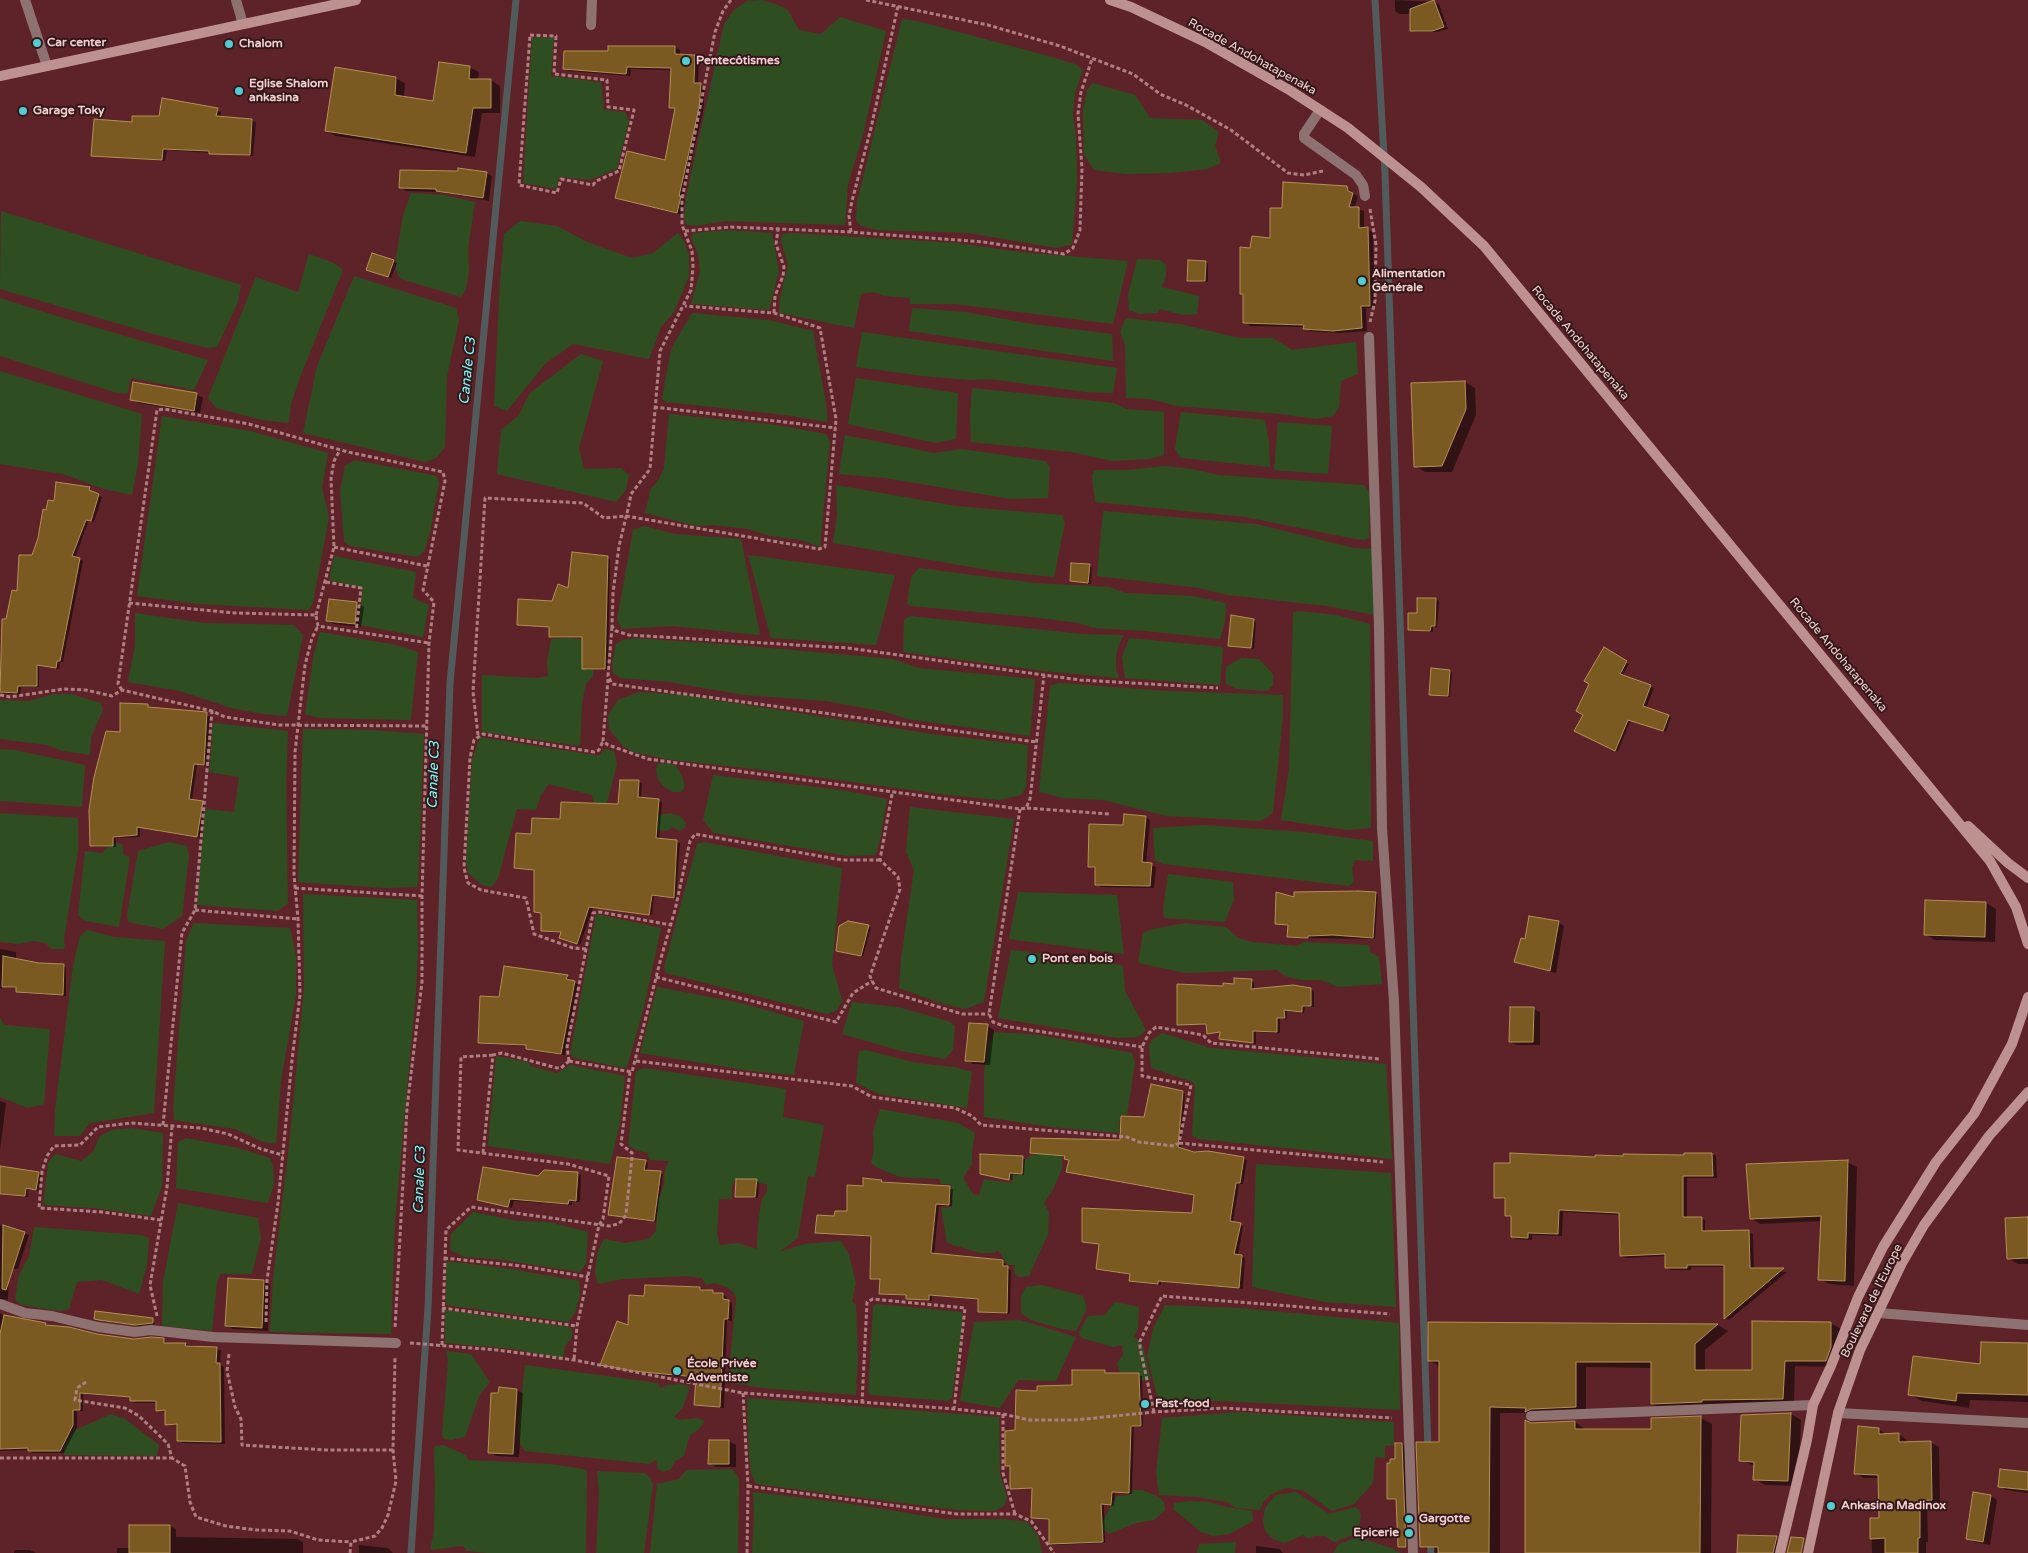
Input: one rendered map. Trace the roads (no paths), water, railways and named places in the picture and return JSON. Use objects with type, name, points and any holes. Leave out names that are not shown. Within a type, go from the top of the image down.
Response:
[{"type":"main road","points":[[0,76],[356,0]]},
{"type":"main road","name":"Rocade Andohatapenaka","points":[[1110,0],[1131,7],[1205,42],[1291,90],[1348,128],[1421,187],[1484,246],[1944,804]]},
{"type":"main road","points":[[1944,804],[2008,863],[2028,878]]},
{"type":"main road","points":[[1944,804],[1990,861],[2004,884],[2016,907],[2028,944]]},
{"type":"main road","name":"Boulevard de l'Europe","points":[[1780,1553],[1807,1440],[1813,1405],[1831,1366],[1858,1297],[1883,1247],[1936,1162],[1974,1114],[2012,1044],[2028,997]]},
{"type":"main road","name":"Boulevard de l'Europe","points":[[1808,1553],[1838,1413],[1860,1350],[1880,1313],[1902,1263],[1924,1226],[1989,1136],[2028,1092]]},
{"type":"street","points":[[25,0],[47,66]]},
{"type":"street","points":[[236,0],[243,24]]},
{"type":"street","points":[[591,24],[592,0]]},
{"type":"street","points":[[1320,110],[1304,134],[1304,138],[1356,176],[1363,185],[1365,196]]},
{"type":"street","points":[[1369,337],[1379,618],[1382,828],[1396,1060],[1413,1553]]},
{"type":"street","points":[[0,1304],[22,1312],[60,1318],[98,1328],[135,1332],[151,1330],[213,1337],[395,1341]]},
{"type":"street","points":[[1880,1313],[2028,1325]]},
{"type":"street","points":[[1531,1416],[1813,1405]]},
{"type":"street","points":[[1838,1413],[2028,1423]]},
{"type":"waterway","name":"Canale C3","points":[[411,1553],[428,1308],[450,683],[516,0]]},
{"type":"waterway","points":[[1375,0],[1385,173],[1428,1450]]},
{"type":"waterway","points":[[1430,1538],[1431,1553]]},
{"type":"place","name":"Car center","points":[[37,43]]},
{"type":"place","name":"Chalom","points":[[229,44]]},
{"type":"place","name":"Pentecôtismes","points":[[686,61]]},
{"type":"place","name":"Eglise Shalom ankasina","points":[[239,91]]},
{"type":"place","name":"Garage Toky","points":[[23,111]]},
{"type":"place","name":"Alimentation Générale","points":[[1362,281]]},
{"type":"place","name":"Pont en bois","points":[[1032,959]]},
{"type":"place","name":"École Privée Adventiste","points":[[677,1371]]},
{"type":"place","name":"Fast-food","points":[[1145,1404]]},
{"type":"place","name":"Ankasina Madinox","points":[[1831,1506]]},
{"type":"place","name":"Gargotte","points":[[1409,1519]]},
{"type":"place","name":"Epicerie","points":[[1409,1533]]}]
